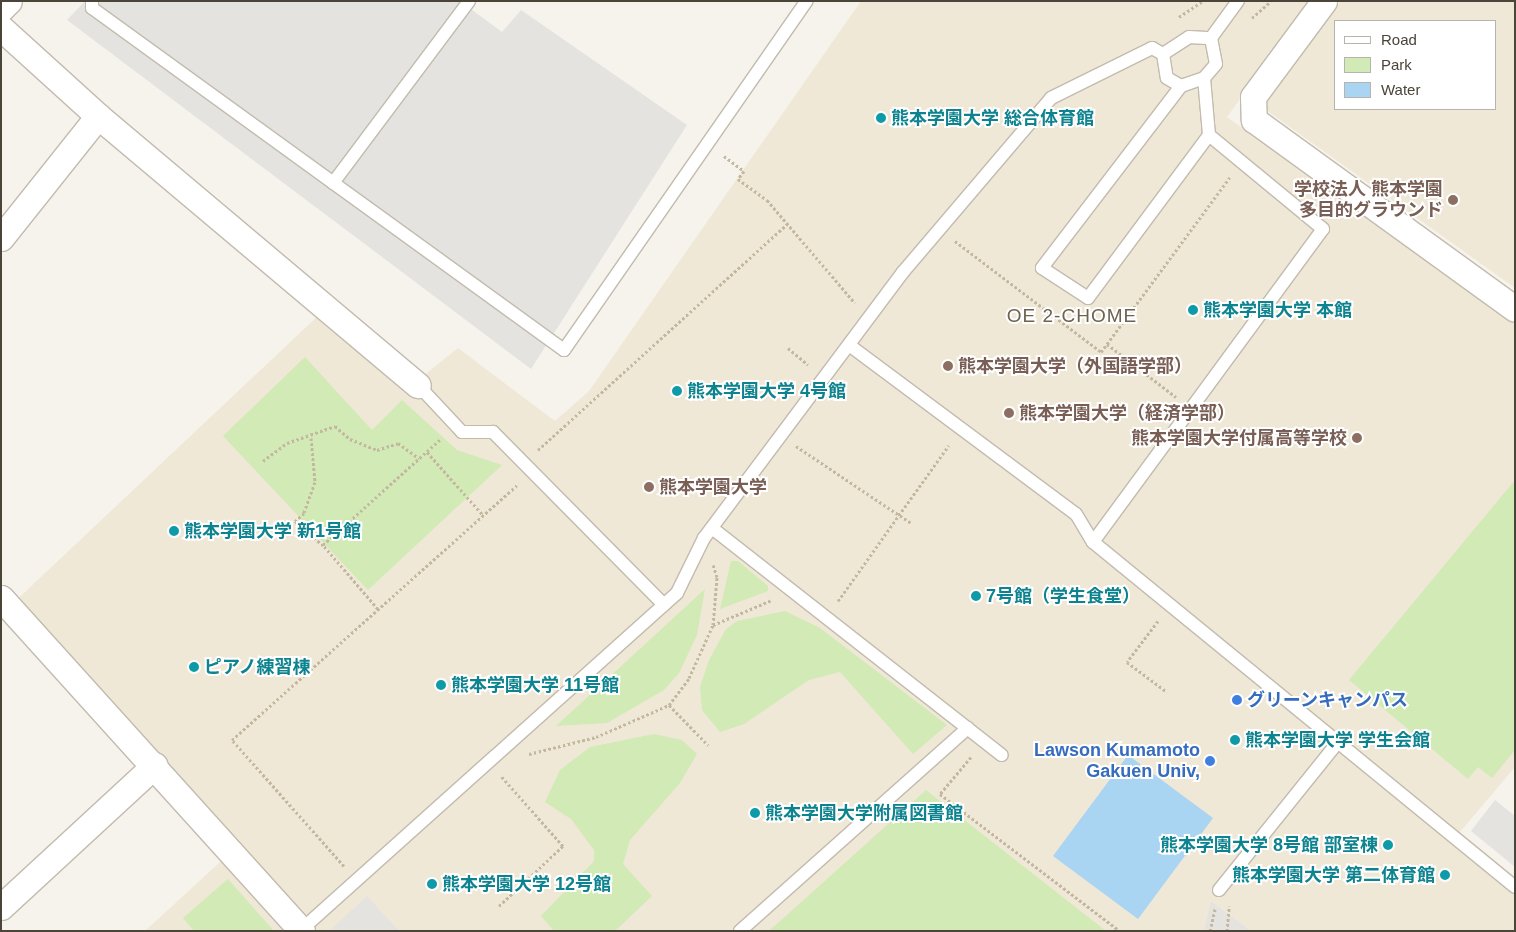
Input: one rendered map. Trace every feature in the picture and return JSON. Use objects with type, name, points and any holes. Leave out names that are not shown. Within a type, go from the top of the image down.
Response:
[{"type":"street","points":[[1,9],[9,1]]},
{"type":"street","points":[[1324,1],[1253,97],[1254,120],[1515,309]]},
{"type":"street","points":[[1,28],[98,116],[418,385]]},
{"type":"street","points":[[1,238],[98,116]]},
{"type":"street","points":[[1,598],[155,765],[302,931]]},
{"type":"street","points":[[1,907],[155,765]]},
{"type":"lane","points":[[92,1],[92,8],[564,350],[807,1]]},
{"type":"lane","points":[[333,183],[468,1]]},
{"type":"lane","points":[[1204,78],[1209,136],[1088,298],[1042,268],[1181,86],[1204,78],[1216,64],[1211,38],[1238,1]]},
{"type":"lane","points":[[1163,54],[1189,37],[1211,38]]},
{"type":"lane","points":[[302,931],[678,593],[704,538],[868,318],[1051,98],[1152,48],[1163,54]]},
{"type":"lane","points":[[1163,54],[1167,78],[1181,86]]},
{"type":"lane","points":[[1094,542],[1323,229],[1209,136]]},
{"type":"lane","points":[[849,345],[1076,514],[1094,542],[1515,887]]},
{"type":"lane","points":[[418,385],[462,432],[493,432],[664,605]]},
{"type":"lane","points":[[712,528],[1002,755]]},
{"type":"lane","points":[[740,931],[968,728]]},
{"type":"lane","points":[[1219,890],[1338,742]]},
{"type":"path","points":[[708,144],[744,171],[738,179],[767,200],[868,318]]},
{"type":"path","points":[[357,881],[232,740],[483,515],[528,467],[787,224]]},
{"type":"path","points":[[1107,344],[1191,409]]},
{"type":"path","points":[[788,348],[824,378]]},
{"type":"path","points":[[323,545],[456,425]]},
{"type":"path","points":[[263,462],[287,443],[310,438],[325,427],[334,426],[350,439],[377,450],[398,443],[419,458]]},
{"type":"path","points":[[826,617],[961,428]]},
{"type":"path","points":[[781,436],[911,524]]},
{"type":"path","points":[[310,438],[315,482],[304,513],[295,521],[323,545],[378,609]]},
{"type":"path","points":[[427,452],[483,515]]},
{"type":"path","points":[[506,747],[527,755],[596,737],[669,705],[689,678],[713,625],[717,577],[704,538]]},
{"type":"path","points":[[713,625],[754,605],[796,593]]},
{"type":"path","points":[[1167,692],[1127,662],[1170,605]]},
{"type":"path","points":[[669,705],[708,745]]},
{"type":"path","points":[[985,742],[940,794],[1120,931]]},
{"type":"path","points":[[489,762],[563,846],[499,906]]},
{"type":"shaded area","points":[[85,1],[460,1],[502,32],[521,10],[687,125],[531,369],[67,20]]},
{"type":"shaded area","name":"熊本学園大学","points":[[861,1],[1312,1],[1227,117],[1515,325],[1515,767],[1460,832],[1515,877],[1515,931],[145,931],[231,852],[9,607],[321,313],[408,388],[458,348],[555,421],[589,391]]},
{"type":"shaded area","name":"学校法人 熊本学園 多目的グラウンド","points":[[1340,1],[1515,1],[1515,288],[1269,112],[1265,104]]},
{"type":"shaded area","points":[[1495,800],[1515,816],[1515,867],[1471,831]]},
{"type":"shaded area","points":[[367,896],[399,931],[329,931]]},
{"type":"shaded area","points":[[1211,901],[1251,931],[1204,931]]},
{"type":"green space","points":[[305,357],[372,430],[402,400],[457,450],[502,465],[368,590],[223,436]]},
{"type":"green space","points":[[1515,480],[1515,750],[1492,778],[1478,767],[1468,779],[1349,680]]},
{"type":"green space","points":[[731,561],[738,561],[768,586],[768,591],[720,609]]},
{"type":"green space","points":[[705,589],[697,635],[679,673],[664,690],[607,723],[556,726]]},
{"type":"green space","points":[[785,611],[820,628],[947,725],[913,754],[840,672],[809,680],[744,724],[720,732],[702,710],[700,687],[709,660],[726,629],[737,621]]},
{"type":"green space","points":[[654,734],[682,740],[697,754],[680,783],[630,840],[623,864],[652,896],[615,931],[554,931],[541,916],[594,861],[594,850],[571,819],[545,802],[560,770],[590,747]]},
{"type":"green space","points":[[926,790],[1106,931],[769,931]]},
{"type":"green space","points":[[228,879],[274,931],[194,931],[183,918]]},
{"type":"water","points":[[1128,755],[1213,818],[1138,919],[1053,856]]},
{"type":"place","name":"熊本学園大学 総合体育館","points":[[881,118]]},
{"type":"place","name":"学校法人 熊本学園 多目的グラウンド","points":[[1453,200]]},
{"type":"place","name":"熊本学園大学 本館","points":[[1193,310]]},
{"type":"place","name":"熊本学園大学（外国語学部）","points":[[948,366]]},
{"type":"place","name":"熊本学園大学 4号館","points":[[677,391]]},
{"type":"place","name":"熊本学園大学（経済学部）","points":[[1009,413]]},
{"type":"place","name":"熊本学園大学付属高等学校","points":[[1357,438]]},
{"type":"place","name":"熊本学園大学","points":[[649,487]]},
{"type":"place","name":"熊本学園大学 新1号館","points":[[174,531]]},
{"type":"place","name":"7号館（学生食堂）","points":[[976,596]]},
{"type":"place","name":"ピアノ練習棟","points":[[194,667]]},
{"type":"place","name":"熊本学園大学 11号館","points":[[441,685]]},
{"type":"place","name":"グリーンキャンパス","points":[[1237,700]]},
{"type":"place","name":"熊本学園大学 学生会館","points":[[1235,740]]},
{"type":"place","name":"Lawson Kumamoto Gakuen Univ,","points":[[1210,761]]},
{"type":"place","name":"熊本学園大学附属図書館","points":[[755,813]]},
{"type":"place","name":"熊本学園大学 8号館 部室棟","points":[[1388,845]]},
{"type":"place","name":"熊本学園大学 第二体育館","points":[[1445,875]]},
{"type":"place","name":"熊本学園大学 12号館","points":[[432,884]]},
{"type":"district","name":"OE 2-CHOME","points":[[1072,316]]}]
